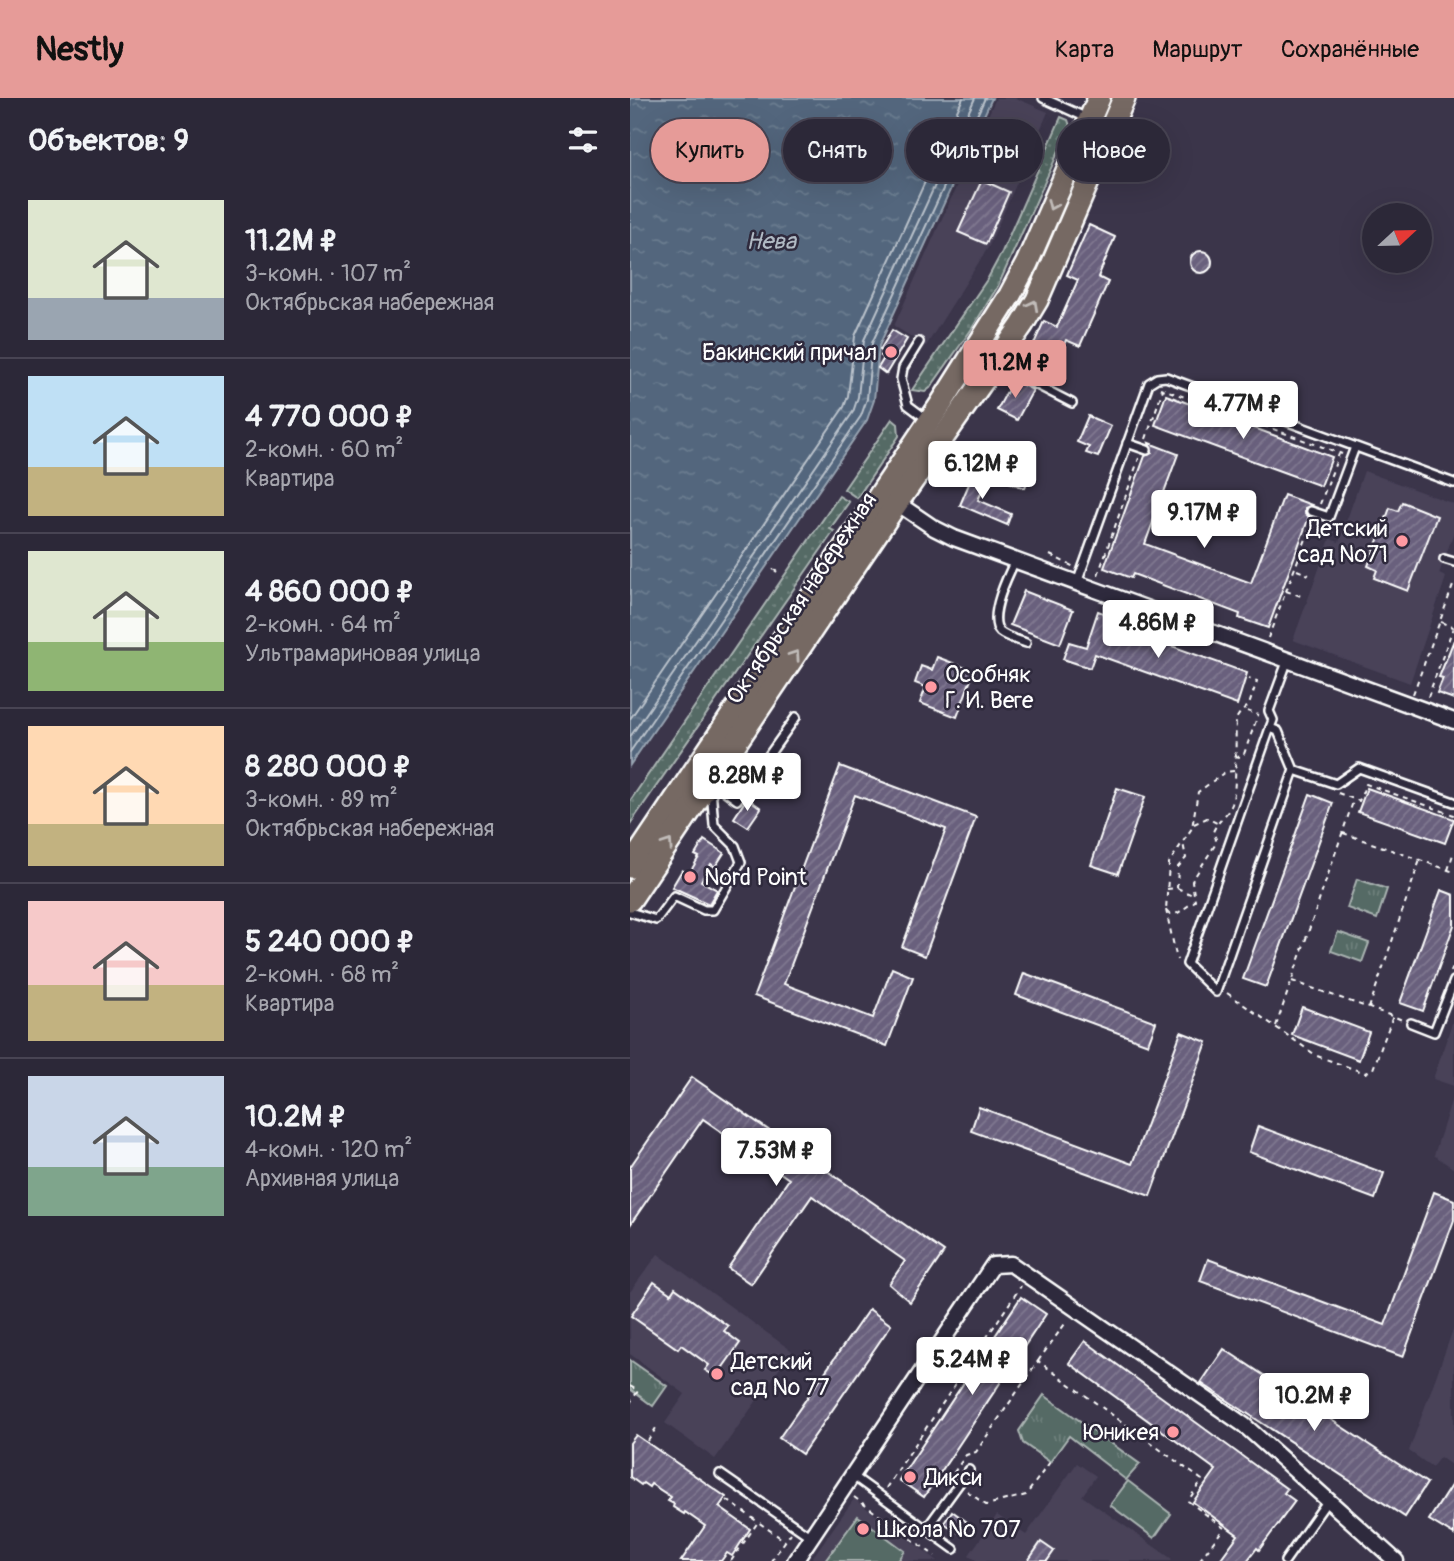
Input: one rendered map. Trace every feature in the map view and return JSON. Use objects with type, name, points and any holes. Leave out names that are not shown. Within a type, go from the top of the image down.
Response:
[{"type":"main road","name":"Октябрьская набережная","points":[[1090,119],[1099,98]]},
{"type":"main road","name":"Октябрьская набережная","points":[[630,901],[897,503],[1022,325],[1037,300],[1124,98]]},
{"type":"main road","name":"Октябрьская набережная","points":[[630,867],[929,421],[1010,295],[1062,182]]},
{"type":"street","points":[[897,503],[954,538],[1454,721]]},
{"type":"street","points":[[795,1561],[857,1479],[993,1265],[1011,1264],[1244,1425],[1396,1561]]},
{"type":"lane","points":[[1044,98],[1090,119]]},
{"type":"lane","points":[[908,405],[901,379],[903,368],[919,342]]},
{"type":"lane","points":[[995,363],[1072,404]]},
{"type":"lane","points":[[1076,583],[1149,383],[1157,378],[1166,377],[1454,483]]},
{"type":"lane","points":[[899,399],[929,421]]},
{"type":"lane","points":[[1127,443],[1145,449]]},
{"type":"lane","points":[[1313,512],[1329,517],[1355,446]]},
{"type":"lane","points":[[1444,559],[1454,562]]},
{"type":"lane","points":[[1015,561],[998,606],[997,626],[1002,634],[1026,643]]},
{"type":"lane","points":[[1272,724],[1188,964],[1216,992],[1294,770],[1278,731],[1272,724],[1269,711],[1287,662]]},
{"type":"lane","points":[[710,781],[737,800],[796,717]]},
{"type":"lane","points":[[1294,770],[1336,784],[1359,768],[1454,802]]},
{"type":"lane","points":[[630,912],[656,920],[674,896],[704,910],[713,910],[741,862],[735,846],[714,825],[710,781]]},
{"type":"lane","points":[[1410,1023],[1434,1032],[1452,977]]},
{"type":"lane","points":[[926,1529],[969,1470]]},
{"type":"lane","points":[[720,1474],[812,1537]]},
{"type":"lane","points":[[857,1479],[954,1549]]},
{"type":"lane","points":[[1285,1561],[1329,1500]]},
{"type":"path","points":[[1149,383],[1351,457]]},
{"type":"path","points":[[1098,576],[1145,449],[1163,389]]},
{"type":"path","points":[[1313,512],[1339,453]]},
{"type":"path","points":[[1268,639],[1311,526],[1332,534],[1337,522]]},
{"type":"path","points":[[774,569],[780,574]]},
{"type":"path","points":[[1295,570],[1309,575]]},
{"type":"path","points":[[1409,705],[1454,583]]},
{"type":"path","points":[[1286,591],[1301,596]]},
{"type":"path","points":[[1427,698],[1445,656],[1454,626],[1440,622]]},
{"type":"path","points":[[1166,910],[1170,914],[1178,912],[1195,901],[1192,881],[1215,845],[1213,832],[1233,801],[1236,719],[1245,710],[1257,681],[1249,678]]},
{"type":"path","points":[[1245,710],[1272,724]]},
{"type":"path","points":[[1235,756],[1244,754],[1258,715]]},
{"type":"path","points":[[1177,962],[1173,954],[1166,910],[1169,863],[1194,824],[1198,792],[1225,772],[1234,771]]},
{"type":"path","points":[[1330,790],[1359,801],[1366,783],[1454,816]]},
{"type":"path","points":[[1275,1027],[1354,799]]},
{"type":"path","points":[[1194,824],[1207,818],[1218,823]]},
{"type":"path","points":[[1342,832],[1454,872]]},
{"type":"path","points":[[1177,888],[1178,867],[1186,858],[1183,842]]},
{"type":"path","points":[[1448,870],[1454,851]]},
{"type":"path","points":[[1369,1008],[1420,860]]},
{"type":"path","points":[[1166,889],[1177,888],[1196,896]]},
{"type":"path","points":[[1452,977],[1454,963]]},
{"type":"path","points":[[1291,981],[1410,1023]]},
{"type":"path","points":[[1224,990],[1317,1056],[1365,1073],[1373,1069],[1393,1016]]},
{"type":"path","points":[[1401,1020],[1403,1014]]},
{"type":"path","points":[[885,1488],[1024,1280]]},
{"type":"path","points":[[943,1488],[966,1455],[976,1452],[1071,1315]]},
{"type":"path","points":[[1038,1361],[1202,1480],[1188,1501],[1224,1528],[1199,1561]]},
{"type":"path","points":[[630,1386],[638,1391],[630,1403]]},
{"type":"path","points":[[648,1441],[656,1429]]},
{"type":"path","points":[[958,1485],[986,1505],[1026,1494],[1050,1462]]},
{"type":"path","points":[[857,1479],[849,1493],[935,1556]]},
{"type":"path","points":[[727,1500],[785,1541]]},
{"type":"path","points":[[738,1561],[733,1560],[758,1522]]},
{"type":"path","points":[[771,1561],[796,1527]]},
{"type":"shaded area","points":[[996,98],[1015,98],[1048,112],[1043,123],[1043,119],[987,119]]},
{"type":"shaded area","points":[[958,182],[1017,182],[989,246],[926,346],[894,326]]},
{"type":"shaded area","points":[[1364,471],[1454,504],[1454,532],[1439,574],[1446,577],[1410,683],[1293,640],[1330,539],[1339,542]]},
{"type":"shaded area","points":[[1454,1017],[1454,1086],[1433,1079]]},
{"type":"shaded area","points":[[1454,1092],[1454,1169],[1434,1155]]},
{"type":"shaded area","name":"Детский сад № 77","points":[[658,1254],[792,1351],[715,1459],[665,1423],[685,1394],[630,1354],[630,1292]]},
{"type":"shaded area","points":[[1454,1327],[1454,1467],[1440,1457],[1432,1467],[1409,1451]]},
{"type":"shaded area","points":[[1077,1463],[1096,1476],[1082,1496],[1172,1559],[1170,1561],[977,1561],[969,1555],[997,1515],[1026,1535]]},
{"type":"shaded area","name":"Школа № 707","points":[[854,1499],[938,1561],[810,1561]]},
{"type":"green space","points":[[1057,126],[1057,155],[998,286],[930,388],[925,392],[912,390],[988,278],[1033,182],[1043,182],[1043,158]]},
{"type":"green space","points":[[892,419],[898,424],[899,436],[857,498],[844,489]]},
{"type":"green space","points":[[839,496],[849,502],[830,529],[834,531],[630,824],[630,801]]},
{"type":"green space","points":[[1357,879],[1387,889],[1377,919],[1347,908]]},
{"type":"green space","points":[[1338,932],[1369,943],[1362,962],[1331,951]]},
{"type":"green space","points":[[630,1360],[667,1386],[653,1406],[630,1389]]},
{"type":"green space","points":[[1044,1395],[1140,1464],[1126,1480],[1069,1436],[1050,1462],[1023,1443],[1019,1431]]},
{"type":"green space","points":[[1128,1481],[1171,1514],[1154,1538],[1110,1505]]},
{"type":"green space","points":[[858,1516],[905,1551],[898,1561],[825,1561]]},
{"type":"water","name":"Нева","points":[[630,98],[992,98],[982,119],[906,119],[906,182],[954,182],[879,346],[874,400],[867,420],[630,765]]},
{"type":"building","points":[[981,182],[1009,192],[986,244],[958,232]]},
{"type":"building","points":[[1089,225],[1115,237],[1098,277],[1108,282],[1080,346],[1066,340],[1047,383],[1022,371],[1044,321],[1057,327],[1078,280],[1067,275]]},
{"type":"building","points":[[1201,251],[1209,254],[1212,262],[1209,270],[1201,273],[1193,270],[1190,262],[1193,254]]},
{"type":"building","name":"Бакинский причал","points":[[892,330],[907,339],[886,374],[878,368],[884,358],[880,350]]},
{"type":"building","points":[[1013,380],[1033,390],[1017,420],[997,410]]},
{"type":"building","points":[[1166,395],[1332,457],[1321,486],[1155,425]]},
{"type":"building","points":[[1088,416],[1111,426],[1098,457],[1086,453],[1089,447],[1077,442]]},
{"type":"building","points":[[1149,443],[1178,454],[1145,544],[1251,583],[1284,495],[1312,505],[1305,508],[1309,517],[1268,628],[1239,618],[1240,614],[1133,574],[1131,578],[1104,568],[1145,456],[1152,453]]},
{"type":"building","points":[[996,461],[1030,472],[1025,488],[991,476]]},
{"type":"building","points":[[974,472],[988,478],[978,500],[1011,514],[1007,525],[960,505]]},
{"type":"building","name":"Детский сад №71","points":[[1402,502],[1437,516],[1408,591],[1374,578],[1377,570],[1368,566],[1390,508],[1398,511]]},
{"type":"building","points":[[1024,591],[1073,610],[1060,644],[1010,625]]},
{"type":"building","points":[[1098,611],[1111,616],[1108,623],[1247,673],[1237,705],[1095,654],[1090,668],[1063,659],[1069,642],[1086,647]]},
{"type":"building","points":[[1454,640],[1454,699],[1437,693],[1443,678],[1439,677]]},
{"type":"building","points":[[937,657],[974,671],[957,717],[920,703],[926,687],[915,683],[921,666],[932,670]]},
{"type":"building","points":[[840,766],[976,817],[925,956],[902,947],[946,829],[855,795],[784,984],[873,1018],[892,968],[913,977],[887,1046],[754,996]]},
{"type":"building","points":[[1117,788],[1145,797],[1118,874],[1091,865]]},
{"type":"building","points":[[1367,788],[1454,819],[1445,843],[1358,812]]},
{"type":"building","points":[[1310,794],[1333,803],[1266,987],[1243,979]]},
{"type":"building","points":[[747,798],[761,808],[748,827],[734,818]]},
{"type":"building","name":"Nord Point","points":[[704,840],[724,853],[715,867],[711,864],[701,881],[717,890],[709,904],[672,887],[682,870],[689,874],[699,857],[695,855]]},
{"type":"building","points":[[1441,890],[1454,895],[1454,925],[1423,1011],[1400,1003]]},
{"type":"building","points":[[1024,973],[1156,1022],[1148,1044],[1016,995]]},
{"type":"building","points":[[1302,1007],[1369,1032],[1359,1060],[1292,1035]]},
{"type":"building","points":[[1181,1032],[1207,1042],[1150,1196],[971,1131],[979,1107],[1132,1164]]},
{"type":"building","points":[[692,1077],[944,1252],[910,1302],[889,1284],[905,1261],[812,1196],[751,1284],[728,1268],[789,1179],[703,1119],[630,1225],[630,1167]]},
{"type":"building","points":[[1258,1126],[1384,1173],[1375,1199],[1249,1152]]},
{"type":"building","points":[[1434,1192],[1454,1200],[1454,1220],[1403,1357],[1200,1281],[1208,1259],[1385,1325]]},
{"type":"building","points":[[654,1282],[671,1294],[675,1288],[728,1326],[724,1331],[740,1343],[716,1377],[705,1370],[709,1365],[681,1345],[678,1349],[631,1316]]},
{"type":"building","points":[[1021,1297],[1046,1314],[924,1497],[899,1480]]},
{"type":"building","points":[[869,1309],[891,1325],[802,1454],[779,1438]]},
{"type":"building","points":[[1085,1341],[1287,1489],[1284,1493],[1295,1501],[1259,1550],[1257,1548],[1247,1561],[1219,1561],[1238,1535],[1193,1502],[1216,1470],[1069,1363]]},
{"type":"building","points":[[1224,1349],[1427,1483],[1405,1517],[1201,1383]]},
{"type":"building","points":[[636,1435],[726,1497],[719,1507],[750,1529],[732,1556],[727,1553],[721,1561],[681,1561],[705,1526],[673,1507],[674,1504],[668,1501],[671,1497],[651,1484],[649,1487],[643,1483],[641,1485],[630,1477],[630,1443]]},
{"type":"building","points":[[1454,1481],[1454,1535],[1429,1520]]},
{"type":"building","points":[[952,1511],[967,1522],[959,1533],[944,1523]]},
{"type":"building","points":[[1041,1542],[1054,1551],[1047,1561],[1028,1561]]},
{"type":"place","name":"Бакинский причал","points":[[891,352]]},
{"type":"place","name":"Детский сад №71","points":[[1402,541]]},
{"type":"place","name":"Особняк Г. И. Веге","points":[[931,687]]},
{"type":"place","name":"Nord Point","points":[[690,877]]},
{"type":"place","name":"Детский сад № 77","points":[[717,1374]]},
{"type":"place","name":"Юникея","points":[[1173,1432]]},
{"type":"place","name":"Дикси","points":[[910,1477]]},
{"type":"place","name":"Школа № 707","points":[[863,1529]]}]
